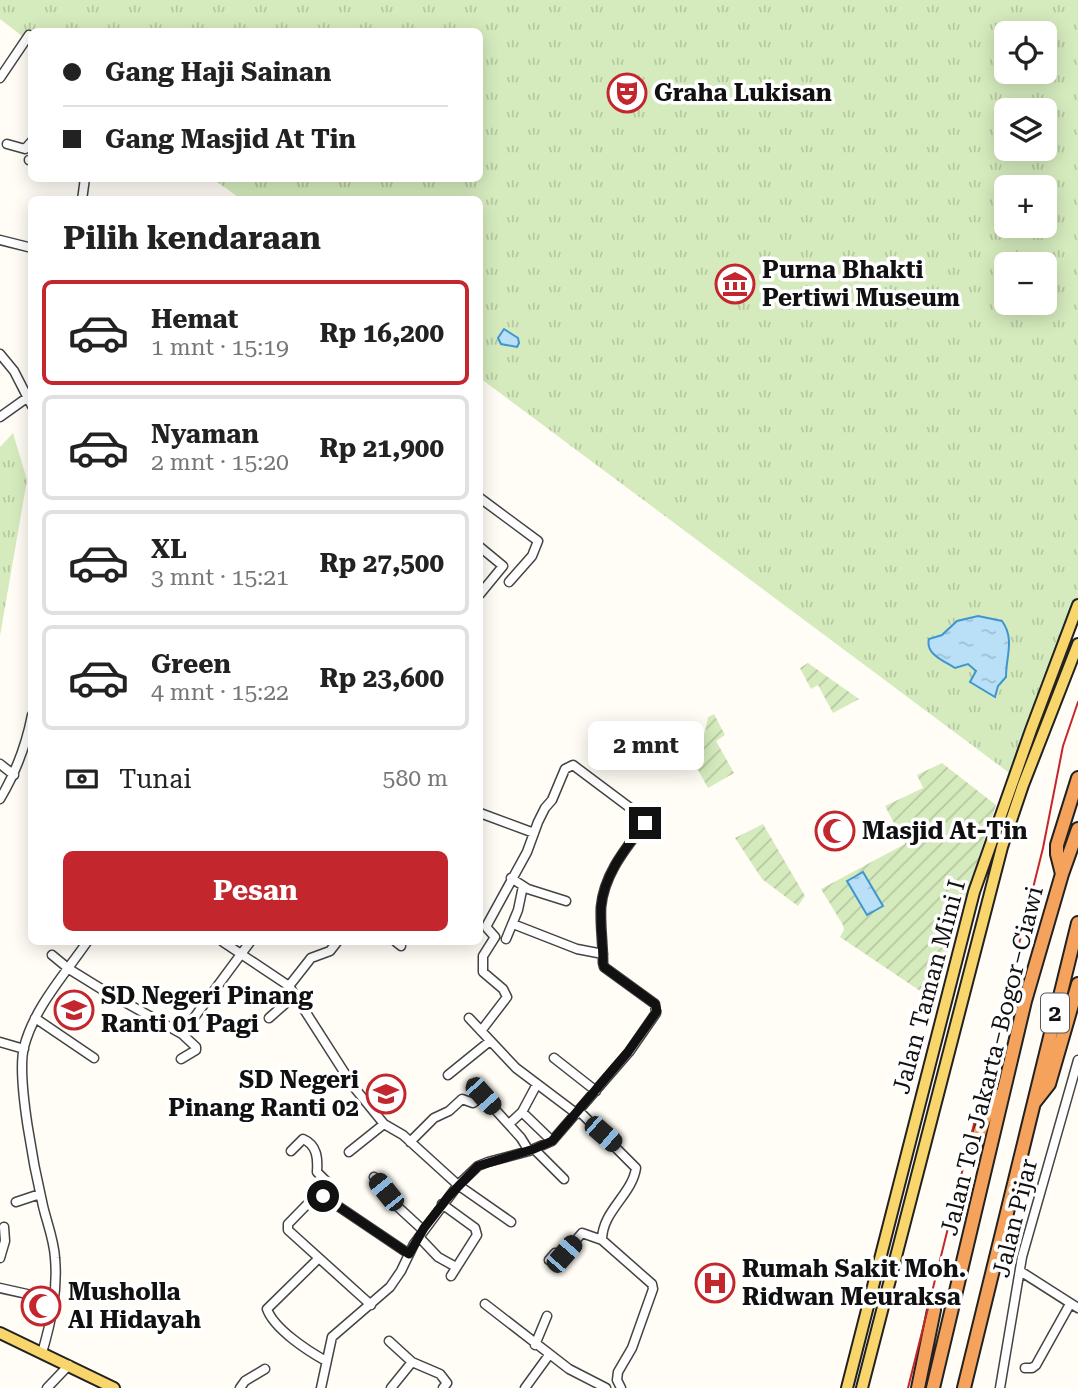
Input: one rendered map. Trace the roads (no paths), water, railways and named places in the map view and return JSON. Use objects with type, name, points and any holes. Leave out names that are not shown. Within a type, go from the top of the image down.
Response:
[{"type":"highway","points":[[1062,874],[1056,854],[1057,845],[1078,778]]},
{"type":"highway","name":"Jalan Tol Jakarta–Bogor–Ciawi","points":[[933,1388],[1025,1000],[1078,829]]},
{"type":"highway","name":"Jalan Tol Jakarta–Bogor–Ciawi","points":[[964,1388],[1078,923]]},
{"type":"highway","points":[[1034,1103],[1049,1084],[1078,984]]},
{"type":"highway","points":[[976,1143],[987,1111],[1002,1092]]},
{"type":"highway","points":[[918,1388],[934,1310]]},
{"type":"main road","name":"Jalan Taman Mini I","points":[[847,1388],[974,892],[1035,717],[1078,605]]},
{"type":"main road","name":"Jalan Taman Mini I","points":[[862,1388],[1002,847],[1078,644]]},
{"type":"main road","points":[[0,1333],[114,1388]]},
{"type":"street","points":[[0,78],[28,36]]},
{"type":"street","points":[[7,144],[25,149],[28,146]]},
{"type":"street","points":[[0,240],[28,247]]},
{"type":"street","points":[[0,354],[14,371],[28,398]]},
{"type":"street","points":[[0,417],[28,403]]},
{"type":"street","points":[[483,500],[538,544],[535,552],[509,582]]},
{"type":"street","points":[[483,549],[503,567],[483,590]]},
{"type":"street","points":[[0,799],[14,775],[28,737]]},
{"type":"street","points":[[0,764],[14,775]]},
{"type":"street","points":[[321,1388],[332,1337],[390,1287],[421,1233],[458,1185],[478,1166],[532,1150],[552,1141],[638,1039],[657,1008],[604,967],[603,954],[601,908],[605,888],[626,847],[645,823],[644,817],[573,765],[565,769],[527,852],[491,916],[487,929],[495,937],[483,956],[483,972],[503,989],[507,997],[481,1031]]},
{"type":"street","points":[[483,814],[534,833]]},
{"type":"street","points":[[511,878],[523,886],[566,901]]},
{"type":"street","points":[[506,940],[523,886]]},
{"type":"street","points":[[513,924],[578,949],[603,954]]},
{"type":"street","points":[[42,1353],[52,1321],[55,1256],[40,1194],[25,1099],[23,1049],[35,1018],[86,945]]},
{"type":"street","points":[[228,945],[289,986],[353,1086],[384,1124],[395,1129],[458,1185],[511,1222]]},
{"type":"street","points":[[182,1034],[247,945]]},
{"type":"street","points":[[289,986],[311,958],[330,951],[335,945]]},
{"type":"street","points":[[52,955],[69,969],[182,1034],[196,1046],[196,1050],[181,1059]]},
{"type":"street","points":[[269,1018],[294,996]]},
{"type":"street","points":[[35,1018],[94,1058]]},
{"type":"street","points":[[469,1018],[516,1068],[578,1113],[636,1168],[602,1227],[602,1240]]},
{"type":"street","points":[[448,1075],[490,1041]]},
{"type":"street","points":[[0,1042],[23,1049]]},
{"type":"street","points":[[554,1058],[596,1091]]},
{"type":"street","name":"Jalan Pijar","points":[[1000,1388],[1024,1248],[1078,1060]]},
{"type":"street","points":[[472,1084],[532,1150],[564,1179]]},
{"type":"street","points":[[509,1124],[522,1112],[537,1084]]},
{"type":"street","points":[[410,1142],[434,1118],[449,1111],[462,1099],[472,1103],[483,1096]]},
{"type":"street","points":[[522,1112],[552,1141]]},
{"type":"street","points":[[349,1152],[384,1124]]},
{"type":"street","points":[[291,1151],[303,1139],[307,1140],[316,1152],[317,1172],[327,1181],[323,1196],[409,1254]]},
{"type":"street","points":[[373,1177],[421,1233],[438,1258],[456,1267]]},
{"type":"street","points":[[326,1185],[288,1224],[288,1230],[371,1304]]},
{"type":"street","points":[[16,1202],[40,1194]]},
{"type":"street","points":[[442,1204],[476,1231],[476,1238],[451,1276]]},
{"type":"street","points":[[0,1258],[5,1241],[4,1227]]},
{"type":"street","points":[[549,1260],[555,1252],[564,1254],[582,1233],[602,1240],[652,1284],[653,1289],[632,1348],[618,1372],[617,1380],[621,1388]]},
{"type":"street","points":[[318,1258],[267,1309],[269,1315],[292,1338],[326,1362]]},
{"type":"street","points":[[1020,1271],[1074,1306],[1036,1365],[1025,1368]]},
{"type":"street","points":[[0,1288],[54,1300]]},
{"type":"street","points":[[485,1304],[569,1369],[606,1388]]},
{"type":"street","points":[[535,1345],[547,1316]]},
{"type":"street","points":[[389,1341],[412,1362],[440,1374],[447,1383],[443,1388]]},
{"type":"street","points":[[524,1388],[549,1355]]},
{"type":"street","points":[[391,1388],[412,1362]]},
{"type":"street","points":[[47,1388],[69,1366]]},
{"type":"street","points":[[240,1388],[245,1381],[265,1369]]},
{"type":"water","points":[[504,329],[518,338],[517,347],[501,344],[498,338]]},
{"type":"water","points":[[978,616],[1002,621],[1008,634],[1006,677],[998,686],[995,697],[970,682],[976,671],[968,664],[955,668],[930,649],[929,639],[942,635],[957,621]]},
{"type":"water","points":[[863,872],[883,906],[867,915],[847,881]]},
{"type":"tram line","points":[[908,1388],[1043,848],[1063,746],[1078,702]]},
{"type":"place","name":"Graha Lukisan","points":[[627,93]]},
{"type":"place","name":"Purna Bhakti Pertiwi Museum","points":[[735,284]]},
{"type":"place","name":"Masjid At-Tin","points":[[835,831]]},
{"type":"place","name":"SD Negeri Pinang Ranti 01 Pagi","points":[[74,1010]]},
{"type":"place","name":"SD Negeri Pinang Ranti 02","points":[[386,1094]]},
{"type":"place","name":"Rumah Sakit Moh. Ridwan Meuraksa","points":[[715,1283]]},
{"type":"place","name":"Musholla Al Hidayah","points":[[41,1306]]}]
